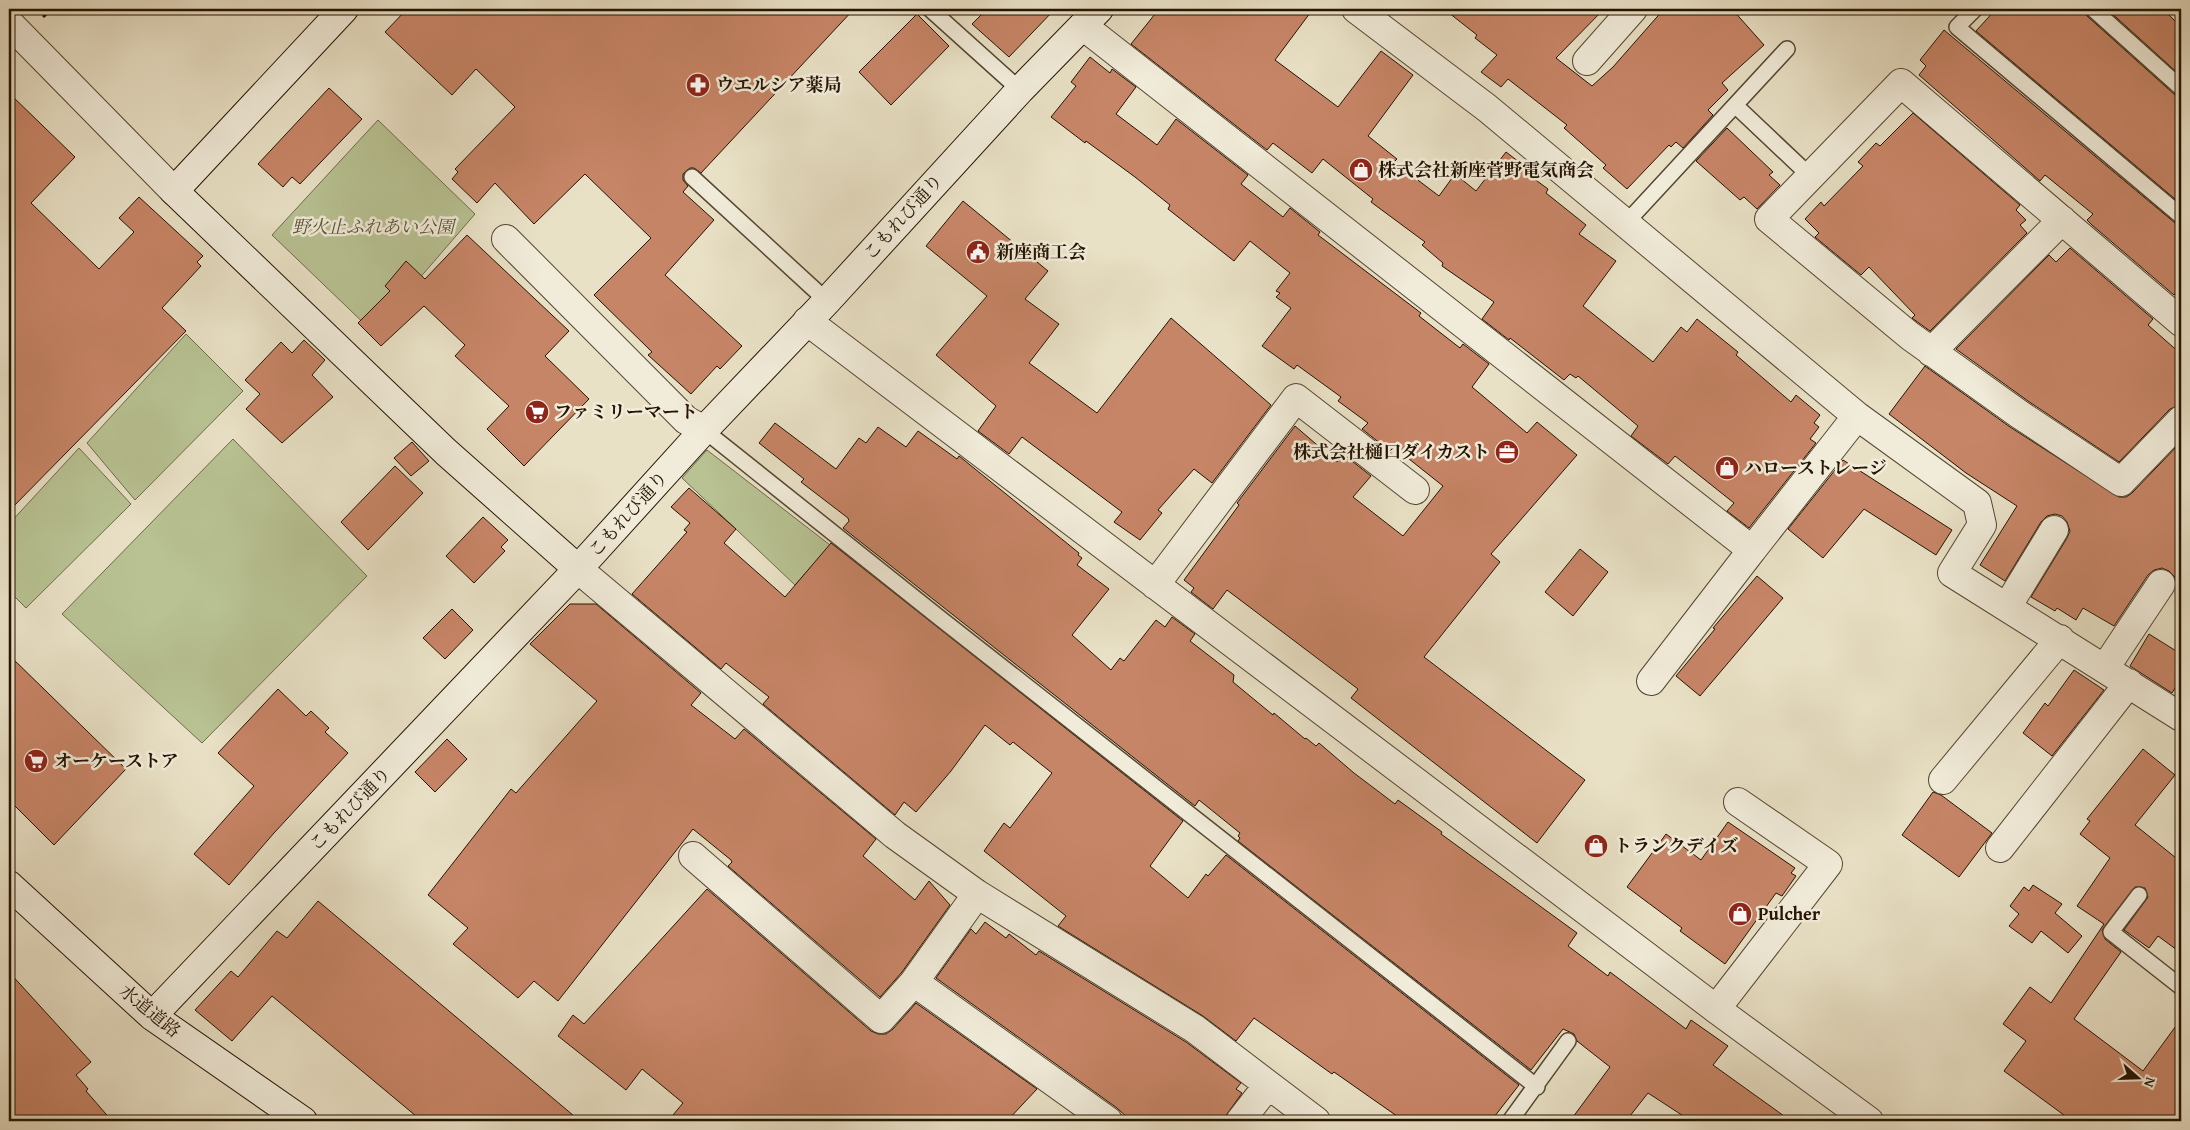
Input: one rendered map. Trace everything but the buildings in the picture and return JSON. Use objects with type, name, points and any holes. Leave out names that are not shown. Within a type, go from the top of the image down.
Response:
[{"type":"street","points":[[174,191],[344,9]]},
{"type":"street","points":[[1356,9],[1487,108],[1857,416],[1977,503],[1982,525],[1952,573],[2060,639],[2181,717]]},
{"type":"street","points":[[1587,61],[1633,9]]},
{"type":"street","points":[[1091,17],[1752,550]]},
{"type":"street","name":"こもれび通り","points":[[152,1016],[578,570],[704,430],[827,301],[1020,90],[1091,17]]},
{"type":"street","points":[[9,23],[174,191],[446,452],[578,570],[895,835],[977,894],[1195,1029],[1316,1121]]},
{"type":"street","points":[[2181,322],[1901,83],[1769,219],[1931,352],[2121,482],[2181,420]]},
{"type":"street","points":[[1931,352],[2062,220]]},
{"type":"street","points":[[506,239],[686,420],[704,430]]},
{"type":"street","points":[[806,322],[1716,1009],[1869,1121]]},
{"type":"street","points":[[1154,584],[1296,398],[1415,490]]},
{"type":"street","points":[[1651,681],[1857,416]]},
{"type":"street","points":[[2007,608],[2054,530]]},
{"type":"street","points":[[2105,668],[2161,584]]},
{"type":"street","points":[[1943,780],[2060,639]]},
{"type":"street","points":[[2000,848],[2129,683]]},
{"type":"street","points":[[1716,1009],[1828,864],[1738,802]]},
{"type":"street","points":[[693,856],[881,1019],[914,982],[977,894]]},
{"type":"street","name":"水道道路","points":[[9,886],[152,1016],[303,1121]]},
{"type":"street","points":[[914,982],[1108,1121]]},
{"type":"street","points":[[1240,1121],[1268,1085]]},
{"type":"lane","points":[[930,9],[1020,90]]},
{"type":"lane","points":[[1975,9],[1957,27],[2181,216]]},
{"type":"lane","points":[[2093,9],[2181,88]]},
{"type":"lane","points":[[1625,224],[1787,49]]},
{"type":"lane","points":[[1736,106],[1810,176]]},
{"type":"lane","points":[[692,177],[827,301]]},
{"type":"lane","points":[[704,430],[956,632],[1536,1087]]},
{"type":"lane","points":[[2139,895],[2111,932],[2181,985]]},
{"type":"lane","points":[[1510,1121],[1568,1041]]},
{"type":"path","points":[[41,20],[52,9]]},
{"type":"green space","name":"野火止ふれあい公園","points":[[378,120],[475,214],[373,332],[272,235]]},
{"type":"green space","points":[[186,334],[243,391],[135,500],[87,443]]},
{"type":"green space","points":[[233,439],[367,576],[202,743],[62,614]]},
{"type":"green space","points":[[79,448],[131,504],[26,608],[9,591],[9,524]]},
{"type":"green space","points":[[707,450],[830,545],[795,585],[682,478]]},
{"type":"place","name":"ウエルシア薬局","points":[[698,85]]},
{"type":"place","name":"株式会社新座菅野電気商会","points":[[1361,170]]},
{"type":"place","name":"新座商工会","points":[[978,252]]},
{"type":"place","name":"ファミリーマート","points":[[537,412]]},
{"type":"place","name":"株式会社樋口ダイカスト","points":[[1507,452]]},
{"type":"place","name":"ハローストレージ","points":[[1727,468]]},
{"type":"place","name":"オーケーストア","points":[[36,761]]},
{"type":"place","name":"トランクデイズ","points":[[1596,846]]},
{"type":"place","name":"Pulcher","points":[[1740,914]]}]
